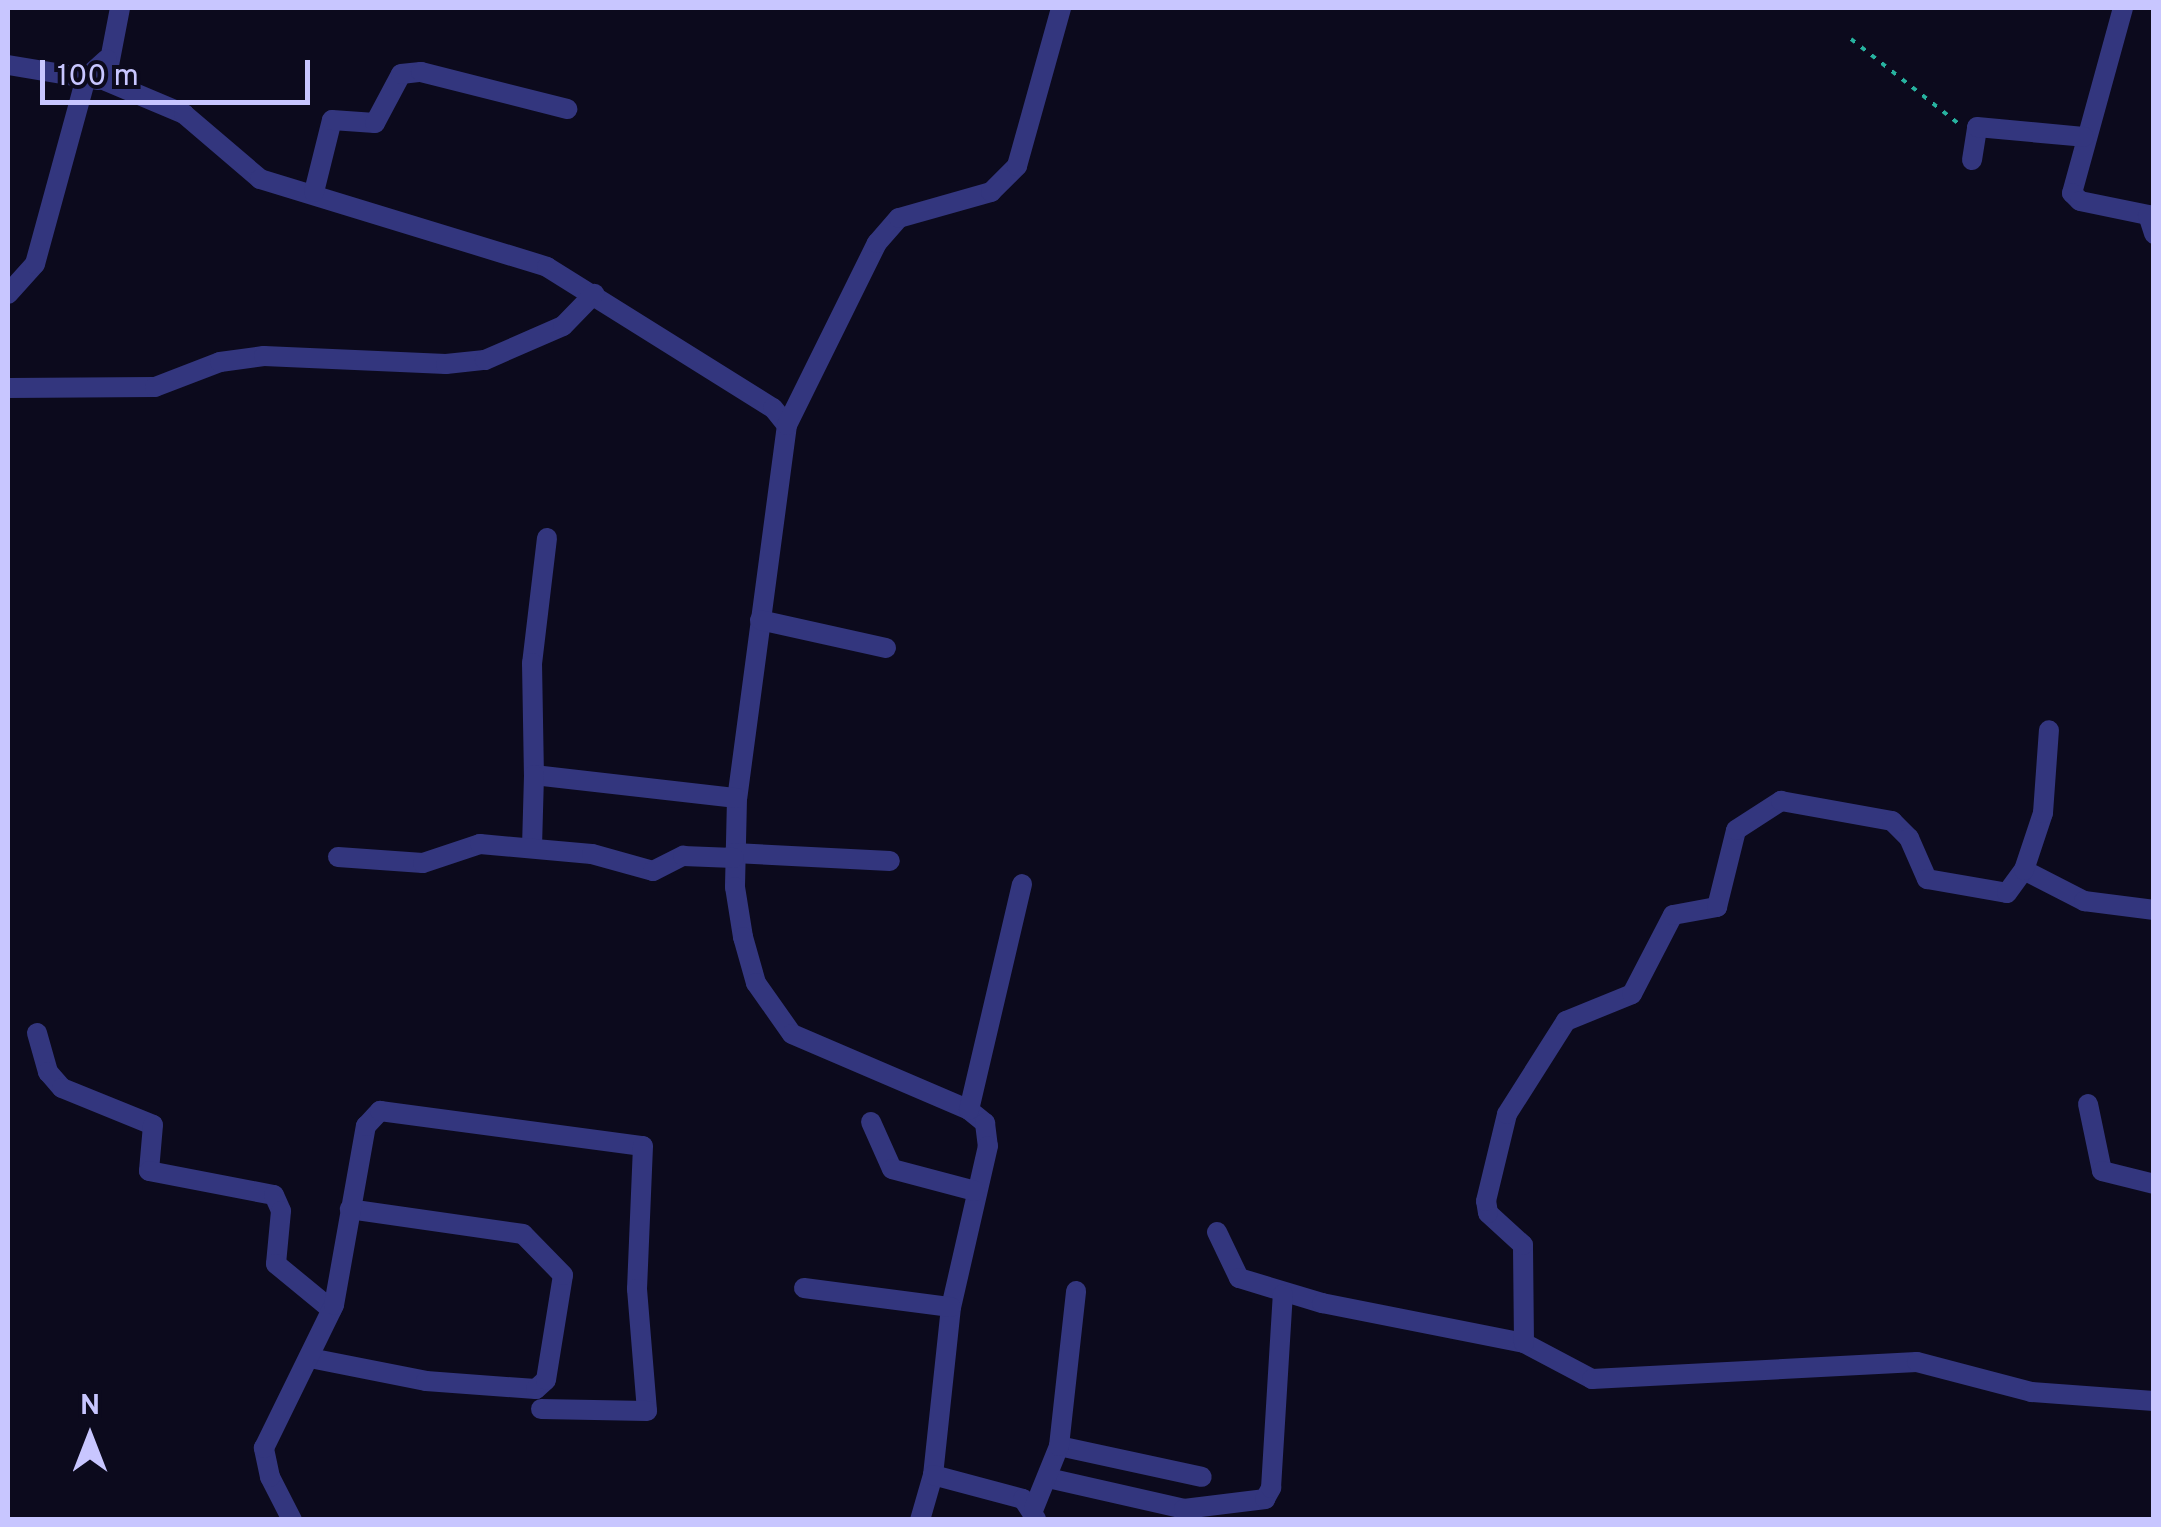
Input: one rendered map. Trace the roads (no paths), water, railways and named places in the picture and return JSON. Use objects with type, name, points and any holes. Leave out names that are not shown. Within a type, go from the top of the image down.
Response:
[{"type":"street","points":[[8,294],[42,246],[120,8]]},
{"type":"street","points":[[920,1520],[933,1475],[951,1307],[974,1192],[988,1146],[985,1123],[969,1110],[792,1034],[756,983],[742,937],[734,855],[737,798],[787,424],[877,243],[899,218],[992,192],[1017,166],[1061,8]]},
{"type":"street","points":[[2123,8],[2084,136],[2074,198],[2142,212],[2154,234]]},
{"type":"street","points":[[8,65],[100,73],[184,114],[260,179],[314,192],[548,267],[773,408],[787,424]]},
{"type":"street","points":[[314,192],[332,120],[375,123],[400,74],[421,72],[567,108]]},
{"type":"street","points":[[1972,160],[1972,130],[2084,136]]},
{"type":"street","points":[[8,388],[155,386],[220,362],[264,356],[446,364],[485,360],[563,326],[594,294]]},
{"type":"street","points":[[532,847],[532,663],[548,538]]},
{"type":"street","points":[[760,620],[886,648]]},
{"type":"street","points":[[1524,1343],[1523,1245],[1488,1213],[1486,1201],[1507,1114],[1566,1021],[1632,994],[1673,915],[1718,907],[1736,830],[1770,805],[1793,800],[1892,821],[1909,838],[1927,879],[2008,893],[2024,870],[2047,797],[2049,730]]},
{"type":"street","points":[[534,775],[737,798]]},
{"type":"street","points":[[338,858],[423,863],[471,845],[592,854],[653,871],[683,856],[890,861]]},
{"type":"street","points":[[2024,870],[2084,902],[2154,910]]},
{"type":"street","points":[[969,1110],[1022,884]]},
{"type":"street","points":[[38,1033],[48,1072],[62,1088],[153,1124],[148,1172],[274,1195],[281,1211],[276,1264],[332,1310]]},
{"type":"street","points":[[2088,1104],[2102,1171],[2154,1184]]},
{"type":"street","points":[[292,1520],[264,1448],[332,1310],[366,1126],[380,1111],[643,1146],[637,1289],[647,1411],[541,1409]]},
{"type":"street","points":[[871,1122],[892,1169],[974,1192]]},
{"type":"street","points":[[310,1358],[426,1381],[536,1388],[546,1380],[563,1274],[523,1234],[350,1210]]},
{"type":"street","points":[[1217,1232],[1239,1278],[1283,1294],[1524,1343],[1608,1381],[1917,1362],[2030,1392],[2154,1401]]},
{"type":"street","points":[[804,1288],[951,1307]]},
{"type":"street","points":[[1035,1514],[1059,1446],[1076,1291]]},
{"type":"street","points":[[1048,1478],[1184,1509],[1265,1499],[1271,1488],[1283,1294]]},
{"type":"street","points":[[1059,1446],[1202,1477]]},
{"type":"street","points":[[933,1475],[1024,1500],[1035,1514]]}]
